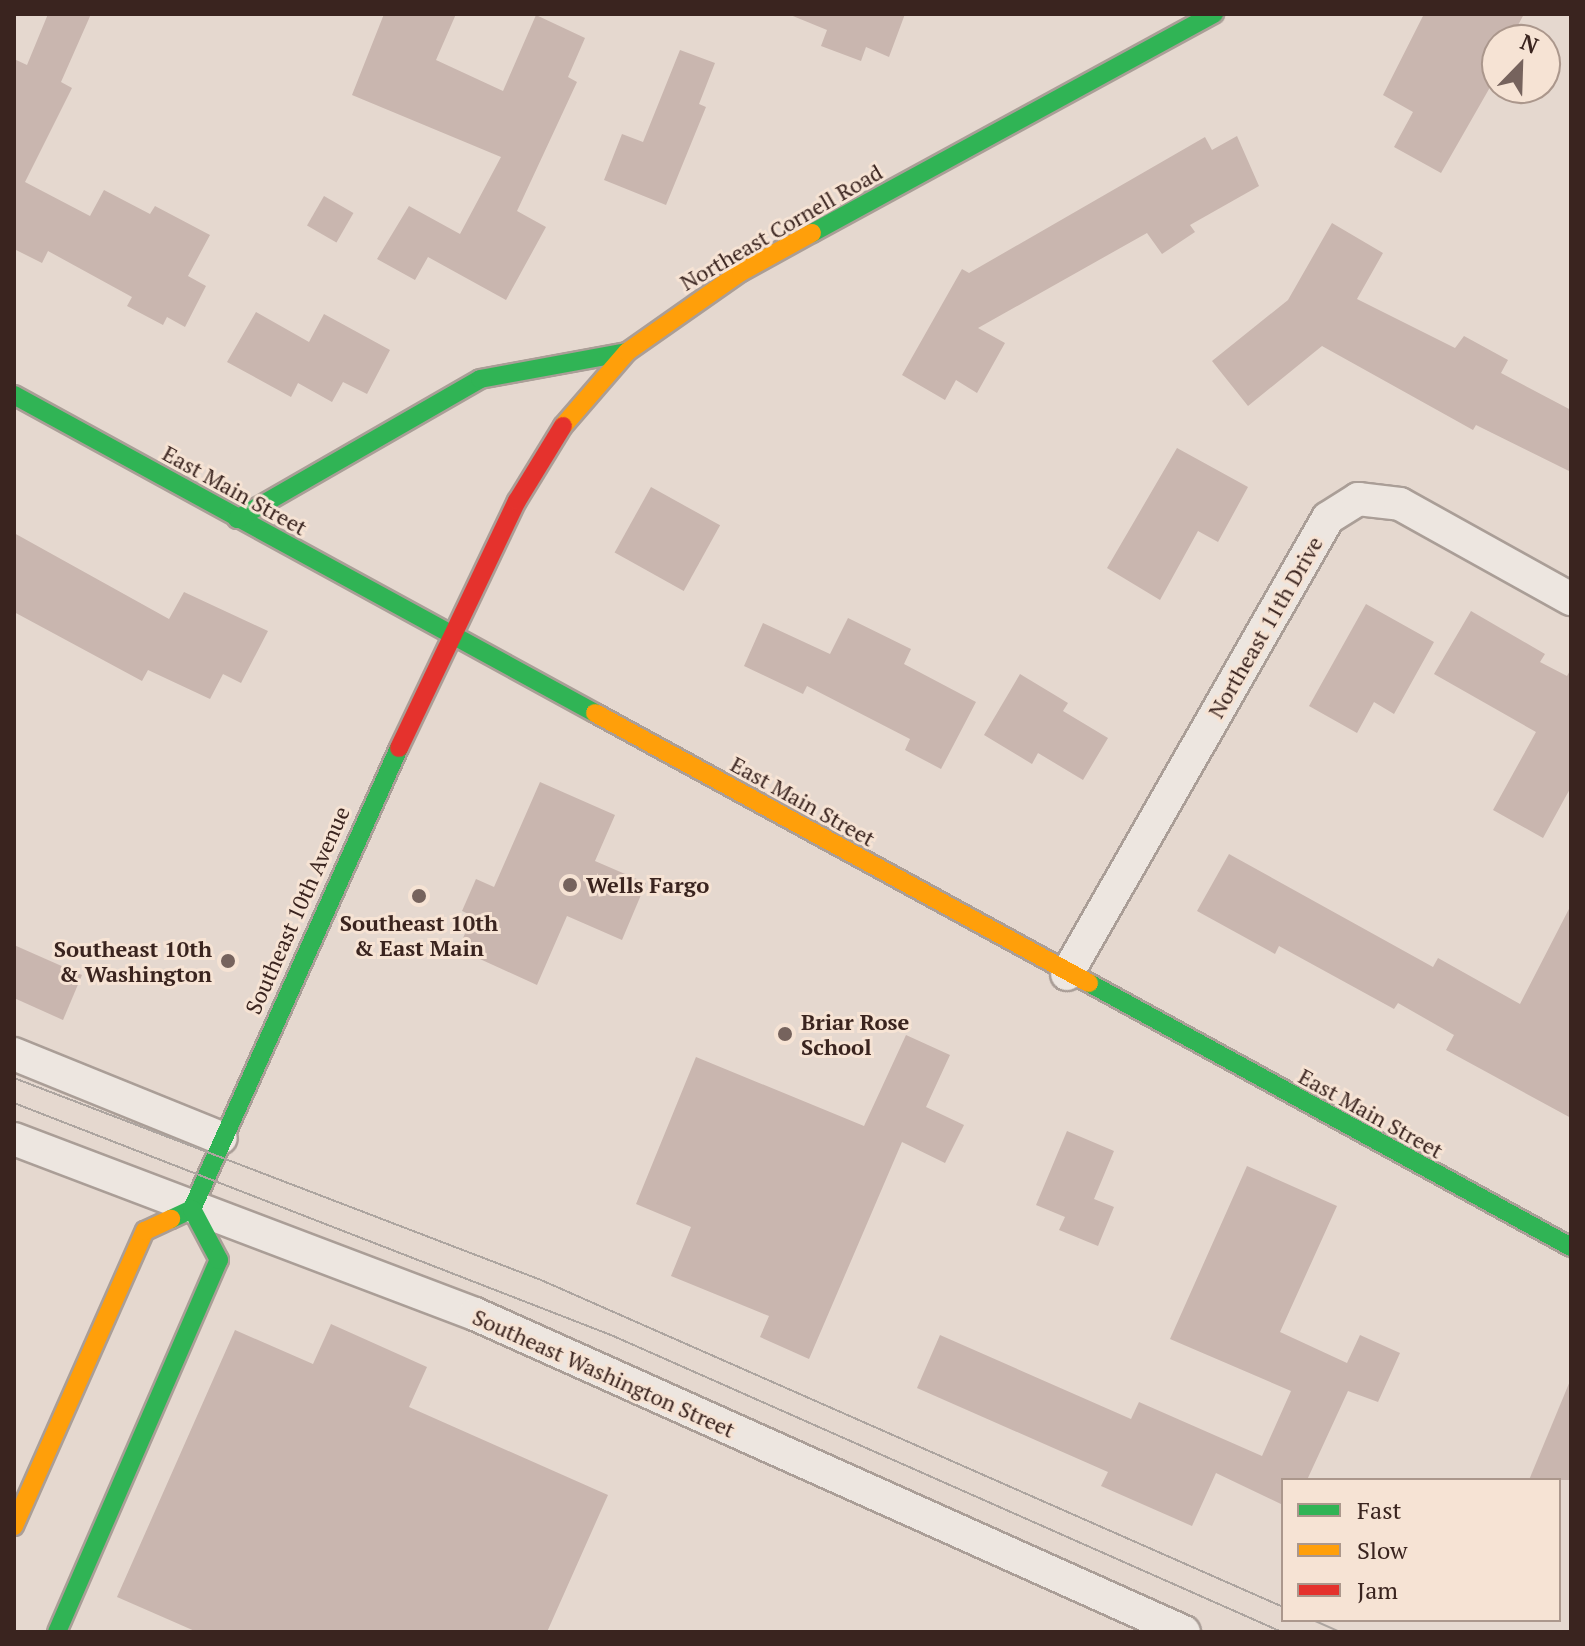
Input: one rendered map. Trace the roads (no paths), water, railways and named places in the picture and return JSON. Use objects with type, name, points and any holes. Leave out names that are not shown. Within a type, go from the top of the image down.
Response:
[{"type":"main road","name":"Northeast Cornell Road","points":[[450,634],[538,464],[595,385],[627,352],[741,272],[1214,14]]},
{"type":"main road","points":[[237,519],[480,379],[627,352]]},
{"type":"main road","name":"East Main Street","points":[[14,395],[1067,974],[1571,1247]]},
{"type":"main road","name":"Southeast 10th Avenue","points":[[192,1209],[221,1138],[450,634]]},
{"type":"main road","points":[[14,1526],[145,1231],[192,1209],[219,1260],[57,1632]]},
{"type":"street","name":"Northeast 11th Drive","points":[[1067,974],[1328,518],[1358,499],[1400,504],[1571,599]]},
{"type":"street","points":[[14,1054],[221,1138]]},
{"type":"street","name":"Southeast Washington Street","points":[[14,1139],[475,1314],[1184,1632]]},
{"type":"tram line","points":[[14,1078],[541,1280],[1281,1606]]},
{"type":"tram line","points":[[14,1103],[611,1335],[1282,1632]]},
{"type":"tram line","points":[[1318,1622],[1340,1632]]},
{"type":"place","name":"Wells Fargo","points":[[570,885]]},
{"type":"place","name":"Southeast 10th & East Main","points":[[419,896]]},
{"type":"place","name":"Southeast 10th & Washington","points":[[228,961]]},
{"type":"place","name":"Briar Rose School","points":[[785,1034]]}]
